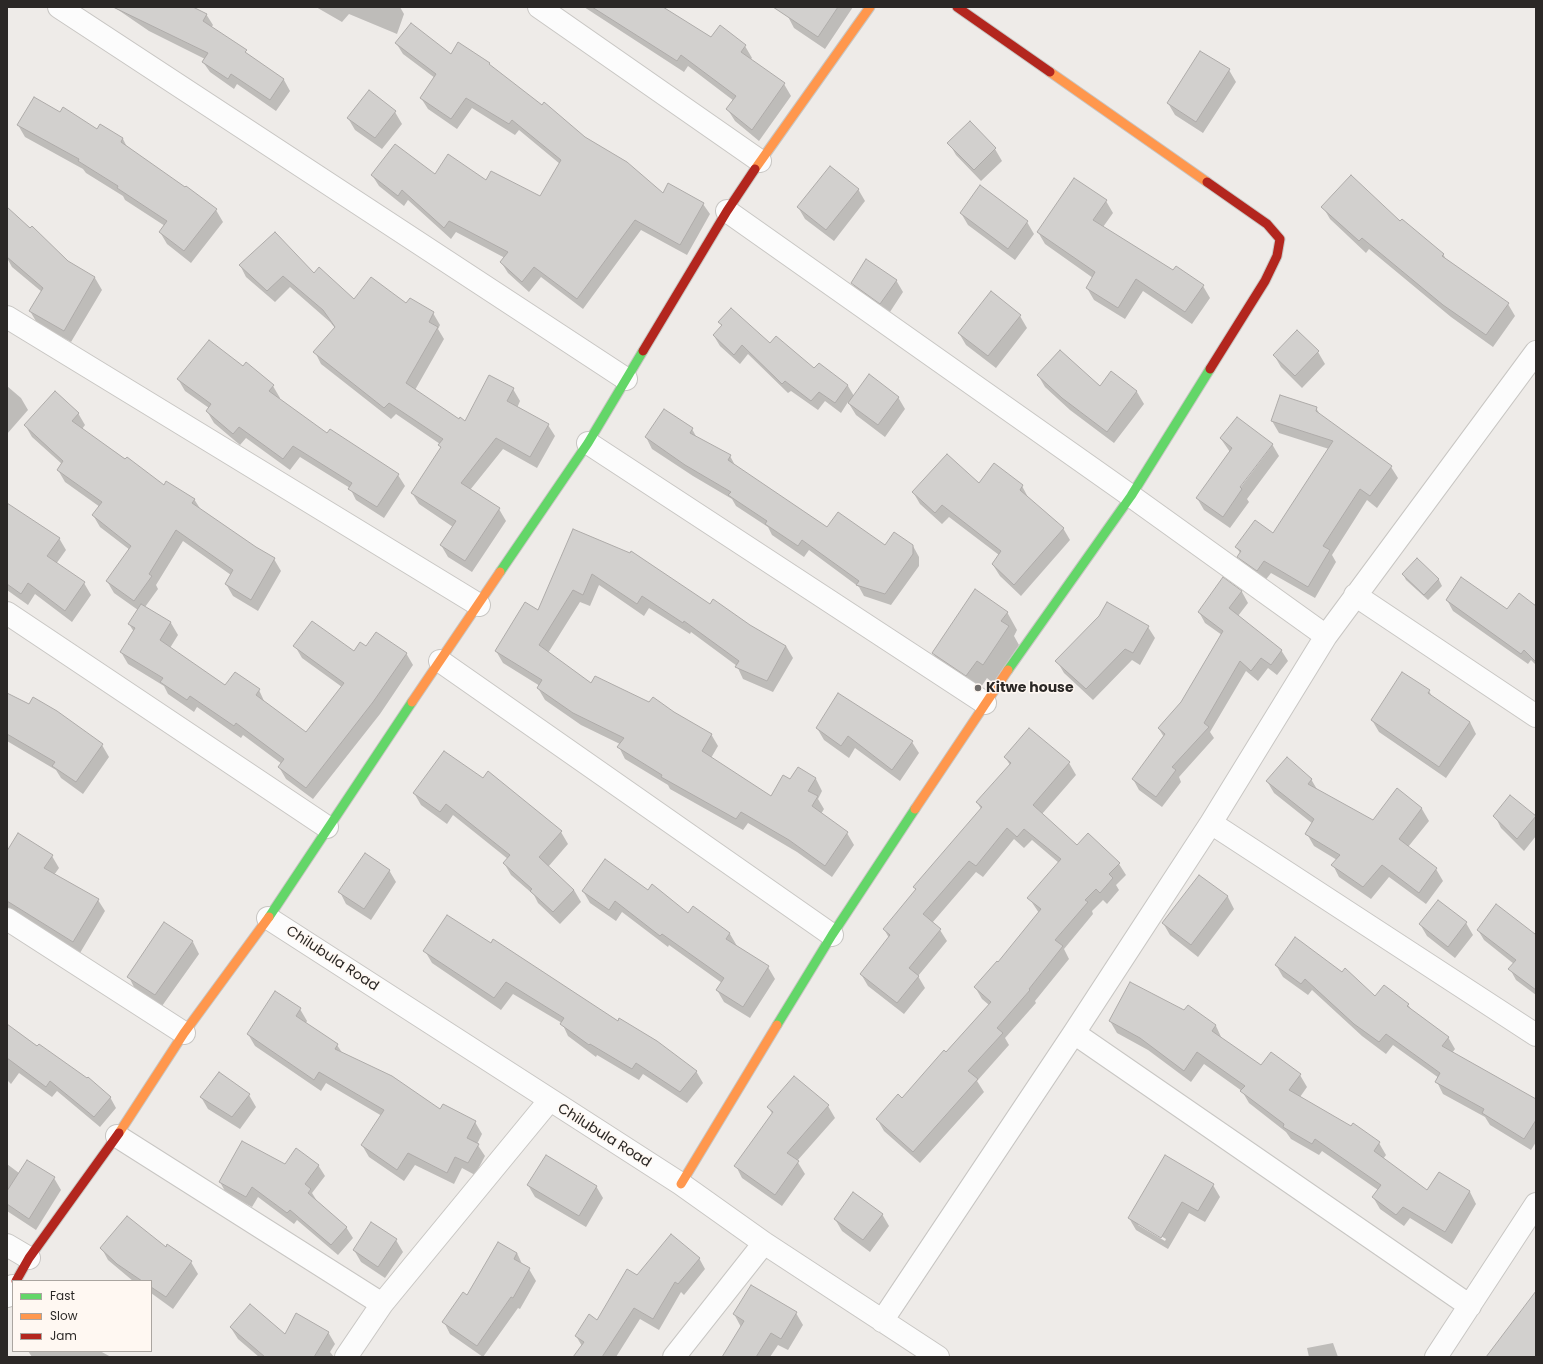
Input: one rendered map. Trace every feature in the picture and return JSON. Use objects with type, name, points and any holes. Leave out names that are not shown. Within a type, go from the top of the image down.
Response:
[{"type":"street","points":[[58,7],[626,379]]},
{"type":"street","points":[[539,7],[760,161]]},
{"type":"street","points":[[17,1280],[29,1258],[117,1136],[184,1033],[268,918],[327,827],[588,443],[727,211],[760,161],[870,7]]},
{"type":"street","points":[[681,1184],[832,935],[985,703],[1131,496],[1265,281],[1277,256],[1280,239],[1266,224],[957,7]]},
{"type":"street","points":[[727,211],[1131,496],[1326,636]]},
{"type":"street","points":[[7,317],[479,605]]},
{"type":"street","points":[[882,1320],[1074,1033],[1211,823],[1326,636],[1536,352]]},
{"type":"street","points":[[588,443],[985,703]]},
{"type":"street","points":[[1355,595],[1536,716]]},
{"type":"street","points":[[7,613],[327,827]]},
{"type":"street","points":[[440,661],[832,935]]},
{"type":"street","points":[[1211,823],[1536,1035]]},
{"type":"street","points":[[7,918],[184,1033]]},
{"type":"street","name":"Chilubula Road","points":[[268,918],[549,1101],[681,1184],[764,1243],[938,1357]]},
{"type":"street","points":[[1074,1033],[1470,1306]]},
{"type":"street","points":[[346,1357],[382,1304],[549,1101]]},
{"type":"street","points":[[117,1136],[382,1304]]},
{"type":"street","points":[[1436,1357],[1536,1204]]},
{"type":"street","points":[[674,1357],[764,1243]]},
{"type":"street","points":[[7,1245],[29,1258]]},
{"type":"building","points":[[113,7],[193,7],[207,14],[203,21],[247,50],[245,52],[284,79],[270,100],[231,74],[228,79],[202,62],[208,53]]},
{"type":"building","points":[[592,7],[663,7],[711,37],[720,25],[746,45],[741,52],[785,83],[752,130],[726,109],[736,96],[681,55],[677,61]]},
{"type":"building","points":[[773,7],[838,7],[818,37]]},
{"type":"building","points":[[411,23],[451,54],[458,42],[490,63],[489,64],[542,105],[544,102],[585,137],[627,162],[663,193],[668,183],[704,203],[680,245],[635,220],[577,299],[534,267],[522,282],[500,262],[508,252],[449,221],[444,228],[402,190],[398,196],[371,175],[395,144],[435,174],[448,154],[486,180],[491,171],[540,196],[561,160],[512,120],[509,124],[466,98],[451,119],[420,98],[436,74],[395,43]]},
{"type":"building","points":[[1200,51],[1230,69],[1196,122],[1167,103]]},
{"type":"building","points":[[369,90],[396,111],[375,138],[347,118]]},
{"type":"building","points":[[34,97],[60,112],[63,107],[97,129],[100,124],[123,138],[121,142],[217,209],[184,251],[159,232],[167,221],[117,188],[118,186],[78,161],[79,159],[17,125]]},
{"type":"building","points":[[970,121],[996,148],[974,170],[947,143]]},
{"type":"building","points":[[830,166],[859,189],[826,230],[797,207]]},
{"type":"building","points":[[1351,175],[1400,221],[1402,219],[1444,254],[1442,256],[1509,303],[1486,335],[1443,305],[1362,238],[1359,241],[1321,207]]},
{"type":"building","points":[[1074,178],[1107,200],[1093,220],[1173,270],[1176,266],[1204,285],[1185,312],[1136,279],[1118,308],[1086,288],[1095,272],[1037,232]]},
{"type":"building","points":[[980,185],[1028,221],[1008,249],[960,213]]},
{"type":"building","points":[[7,207],[30,228],[32,226],[68,261],[95,277],[64,331],[29,311],[43,288],[7,257]]},
{"type":"building","points":[[275,232],[314,273],[319,267],[354,299],[371,277],[406,303],[410,298],[434,312],[429,322],[438,327],[406,383],[459,419],[460,417],[465,421],[489,375],[514,388],[507,401],[549,424],[530,457],[496,438],[461,483],[500,508],[465,561],[440,545],[456,521],[411,493],[441,447],[438,445],[443,439],[389,403],[384,408],[313,352],[335,327],[323,310],[283,276],[267,291],[239,265]]},
{"type":"building","points":[[866,259],[897,280],[880,304],[851,283]]},
{"type":"building","points":[[991,291],[1021,315],[988,356],[958,333]]},
{"type":"building","points":[[731,308],[770,343],[776,336],[814,368],[819,363],[848,385],[835,403],[819,392],[811,401],[785,381],[782,384],[742,345],[734,355],[713,335],[722,325],[718,322]]},
{"type":"building","points":[[1297,330],[1319,351],[1295,376],[1273,355]]},
{"type":"building","points":[[209,340],[243,366],[246,362],[274,385],[269,391],[327,433],[330,429],[399,474],[377,507],[348,489],[352,483],[293,446],[283,459],[239,427],[233,434],[206,411],[211,404],[177,379]]},
{"type":"building","points":[[1060,350],[1100,386],[1111,371],[1137,391],[1107,432],[1062,398],[1037,375]]},
{"type":"building","points":[[869,374],[899,397],[878,425],[848,403]]},
{"type":"building","points":[[55,391],[79,413],[72,421],[125,459],[127,457],[164,485],[166,481],[195,499],[192,503],[256,547],[275,558],[251,600],[225,584],[233,570],[176,530],[149,574],[152,576],[134,601],[106,581],[131,546],[92,515],[102,502],[57,470],[63,461],[24,425]]},
{"type":"building","points":[[1280,395],[1317,407],[1316,411],[1392,466],[1370,496],[1360,489],[1323,546],[1330,550],[1308,587],[1264,561],[1257,571],[1237,557],[1241,551],[1235,547],[1255,520],[1273,533],[1333,441],[1271,421]]},
{"type":"building","points":[[664,409],[693,428],[690,433],[731,455],[728,460],[827,527],[838,512],[885,545],[894,532],[913,545],[913,554],[885,594],[856,585],[859,581],[802,540],[798,546],[765,524],[767,521],[728,495],[731,492],[685,465],[645,437]]},
{"type":"building","points":[[1237,417],[1273,444],[1240,487],[1242,489],[1223,517],[1196,498],[1232,448],[1220,438]]},
{"type":"building","points":[[947,454],[979,483],[994,463],[1023,485],[1020,490],[1064,528],[1014,585],[992,564],[1001,551],[942,505],[935,513],[912,492]]},
{"type":"building","points":[[7,503],[60,538],[47,556],[85,582],[65,611],[28,583],[21,594],[7,584]]},
{"type":"building","points":[[573,529],[630,553],[631,551],[710,604],[713,599],[750,625],[786,646],[767,681],[735,667],[739,661],[684,621],[683,623],[642,596],[637,604],[592,574],[583,595],[573,590],[539,645],[591,683],[595,676],[649,702],[653,697],[674,712],[712,734],[702,751],[771,796],[783,775],[790,779],[798,767],[816,778],[808,791],[818,796],[812,806],[848,832],[825,866],[789,840],[741,812],[736,819],[661,777],[662,775],[617,747],[624,738],[573,713],[537,688],[542,680],[495,651],[525,602],[538,610]]},
{"type":"building","points":[[1417,558],[1439,579],[1424,595],[1402,574]]},
{"type":"building","points":[[1223,577],[1242,591],[1229,608],[1282,650],[1271,665],[1261,658],[1251,671],[1240,661],[1204,723],[1209,727],[1172,767],[1176,770],[1156,797],[1132,779],[1165,734],[1158,728],[1181,702],[1223,631],[1198,612]]},
{"type":"building","points":[[1461,577],[1507,609],[1519,593],[1536,606],[1536,662],[1524,650],[1521,654],[1446,600]]},
{"type":"building","points":[[975,589],[1008,612],[1001,621],[1009,626],[983,665],[977,661],[966,676],[932,653]]},
{"type":"building","points":[[1107,602],[1149,626],[1133,653],[1125,649],[1086,689],[1055,661],[1099,616]]},
{"type":"building","points":[[141,604],[171,622],[160,640],[225,685],[235,672],[260,689],[256,695],[306,732],[344,683],[293,646],[312,621],[354,651],[360,642],[366,646],[376,632],[407,653],[373,702],[306,788],[278,767],[284,759],[236,723],[234,726],[190,696],[187,700],[160,682],[163,678],[120,652],[135,628],[128,624]]},
{"type":"building","points":[[1402,672],[1430,690],[1428,693],[1470,722],[1439,767],[1371,720]]},
{"type":"building","points":[[7,693],[29,704],[33,697],[57,711],[103,744],[76,782],[52,766],[55,762],[7,734]]},
{"type":"building","points":[[838,693],[913,741],[892,770],[848,736],[841,746],[816,728]]},
{"type":"building","points":[[1029,728],[1070,762],[1033,805],[1077,845],[1088,833],[1120,863],[1109,874],[1113,878],[1100,893],[1096,889],[1085,900],[1088,902],[1055,940],[1063,946],[1029,989],[1030,990],[997,1028],[1003,1033],[968,1071],[978,1079],[913,1152],[876,1119],[898,1094],[902,1098],[944,1050],[946,1052],[991,1002],[974,987],[997,961],[998,962],[1041,909],[1027,898],[1061,859],[1024,829],[1017,837],[1007,828],[976,866],[969,861],[923,914],[941,929],[909,968],[919,976],[897,1003],[860,974],[890,935],[883,929],[916,889],[913,887],[982,807],[976,802],[1011,763],[1004,757]]},
{"type":"building","points":[[444,751],[483,778],[488,771],[562,831],[539,857],[574,890],[553,912],[530,891],[532,889],[503,863],[510,855],[446,804],[440,812],[413,793]]},
{"type":"building","points":[[1287,757],[1312,779],[1308,784],[1373,820],[1397,788],[1422,808],[1399,839],[1437,868],[1419,893],[1382,865],[1363,887],[1331,865],[1340,855],[1305,834],[1314,819],[1266,781]]},
{"type":"building","points":[[1510,795],[1536,816],[1517,839],[1493,816]]},
{"type":"building","points":[[18,833],[53,855],[44,868],[99,899],[73,942],[7,901],[7,851]]},
{"type":"building","points":[[365,853],[390,870],[364,909],[338,892]]},
{"type":"building","points":[[605,859],[648,890],[652,884],[688,913],[693,906],[730,933],[726,939],[769,966],[743,1007],[716,990],[724,978],[662,934],[660,936],[615,901],[609,910],[582,891]]},
{"type":"building","points":[[1199,875],[1228,896],[1191,945],[1162,923]]},
{"type":"building","points":[[1438,900],[1467,922],[1448,947],[1419,924]]},
{"type":"building","points":[[1496,904],[1535,934],[1536,933],[1536,990],[1508,969],[1516,960],[1477,930]]},
{"type":"building","points":[[447,915],[491,943],[493,939],[618,1021],[619,1018],[657,1041],[697,1071],[680,1092],[636,1063],[632,1069],[590,1044],[589,1045],[560,1024],[564,1018],[506,982],[494,998],[423,951]]},
{"type":"building","points":[[164,922],[193,941],[155,995],[127,977]]},
{"type":"building","points":[[1295,937],[1342,972],[1345,968],[1375,996],[1384,985],[1409,1004],[1407,1006],[1449,1037],[1442,1046],[1536,1099],[1536,1120],[1524,1139],[1482,1113],[1484,1109],[1435,1082],[1440,1073],[1386,1034],[1379,1042],[1354,1024],[1305,979],[1301,984],[1275,965]]},
{"type":"building","points":[[1130,982],[1184,1010],[1188,1005],[1216,1025],[1212,1031],[1261,1065],[1271,1052],[1301,1074],[1289,1090],[1351,1126],[1353,1123],[1380,1142],[1374,1151],[1427,1190],[1439,1172],[1470,1191],[1445,1232],[1403,1207],[1396,1215],[1372,1197],[1381,1185],[1315,1139],[1312,1144],[1283,1127],[1284,1124],[1240,1091],[1245,1086],[1197,1052],[1184,1071],[1140,1038],[1109,1021]]},
{"type":"building","points":[[275,991],[301,1008],[296,1016],[338,1044],[335,1049],[392,1076],[440,1109],[443,1104],[476,1121],[467,1138],[479,1144],[468,1163],[455,1157],[447,1173],[408,1153],[397,1170],[361,1145],[384,1110],[319,1072],[314,1080],[247,1034]]},
{"type":"building","points":[[7,1024],[37,1046],[39,1044],[87,1078],[88,1077],[111,1097],[94,1117],[50,1081],[46,1087],[7,1058]]},
{"type":"building","points":[[219,1072],[250,1094],[232,1117],[200,1097]]},
{"type":"building","points":[[794,1076],[829,1105],[787,1153],[799,1161],[775,1195],[734,1166],[773,1112],[767,1107]]},
{"type":"building","points":[[242,1141],[285,1164],[296,1148],[319,1165],[305,1184],[311,1189],[308,1193],[347,1227],[331,1245],[290,1210],[287,1213],[252,1187],[246,1197],[219,1182]]},
{"type":"building","points":[[546,1155],[597,1186],[579,1216],[527,1185]]},
{"type":"building","points":[[1165,1155],[1214,1184],[1198,1211],[1182,1202],[1161,1238],[1128,1218]]},
{"type":"building","points":[[27,1160],[55,1177],[29,1219],[7,1204],[7,1191]]},
{"type":"building","points":[[853,1192],[883,1214],[863,1240],[834,1219]]},
{"type":"building","points":[[127,1216],[166,1247],[167,1244],[192,1261],[166,1297],[152,1288],[152,1280],[141,1280],[117,1264],[100,1248]]},
{"type":"building","points":[[371,1222],[397,1239],[378,1267],[353,1250]]},
{"type":"building","points":[[671,1234],[700,1258],[678,1284],[675,1282],[653,1319],[634,1308],[602,1357],[573,1357],[584,1342],[575,1336],[589,1314],[597,1320],[627,1269],[637,1275]]},
{"type":"building","points":[[498,1242],[517,1253],[514,1259],[530,1268],[513,1298],[511,1297],[477,1346],[442,1322],[463,1292],[467,1295]]},
{"type":"building","points":[[751,1285],[797,1312],[781,1339],[771,1333],[756,1357],[722,1357],[744,1321],[733,1314]]},
{"type":"building","points":[[1536,1291],[1536,1357],[1486,1357]]},
{"type":"building","points":[[250,1304],[285,1334],[296,1313],[329,1332],[314,1357],[265,1357],[230,1327]]},
{"type":"traffic: fast","points":[[500,572],[588,443],[643,351]]},
{"type":"traffic: fast","points":[[1008,670],[1131,496],[1210,369]]},
{"type":"traffic: fast","points":[[269,917],[412,702]]},
{"type":"traffic: fast","points":[[777,1025],[832,935],[915,809]]},
{"type":"traffic: slow","points":[[755,169],[870,7]]},
{"type":"traffic: slow","points":[[1050,72],[1207,182]]},
{"type":"traffic: slow","points":[[412,702],[500,572]]},
{"type":"traffic: slow","points":[[915,809],[1008,670]]},
{"type":"traffic: slow","points":[[119,1133],[184,1033],[269,917]]},
{"type":"traffic: slow","points":[[681,1184],[777,1025]]},
{"type":"traffic: jam","points":[[957,7],[1050,72]]},
{"type":"traffic: jam","points":[[643,351],[727,211],[755,169]]},
{"type":"traffic: jam","points":[[1207,182],[1267,224],[1280,239],[1277,256],[1265,281],[1210,369]]},
{"type":"traffic: jam","points":[[17,1280],[29,1258],[119,1133]]},
{"type":"place","name":"Kitwe house","points":[[978,688]]}]
